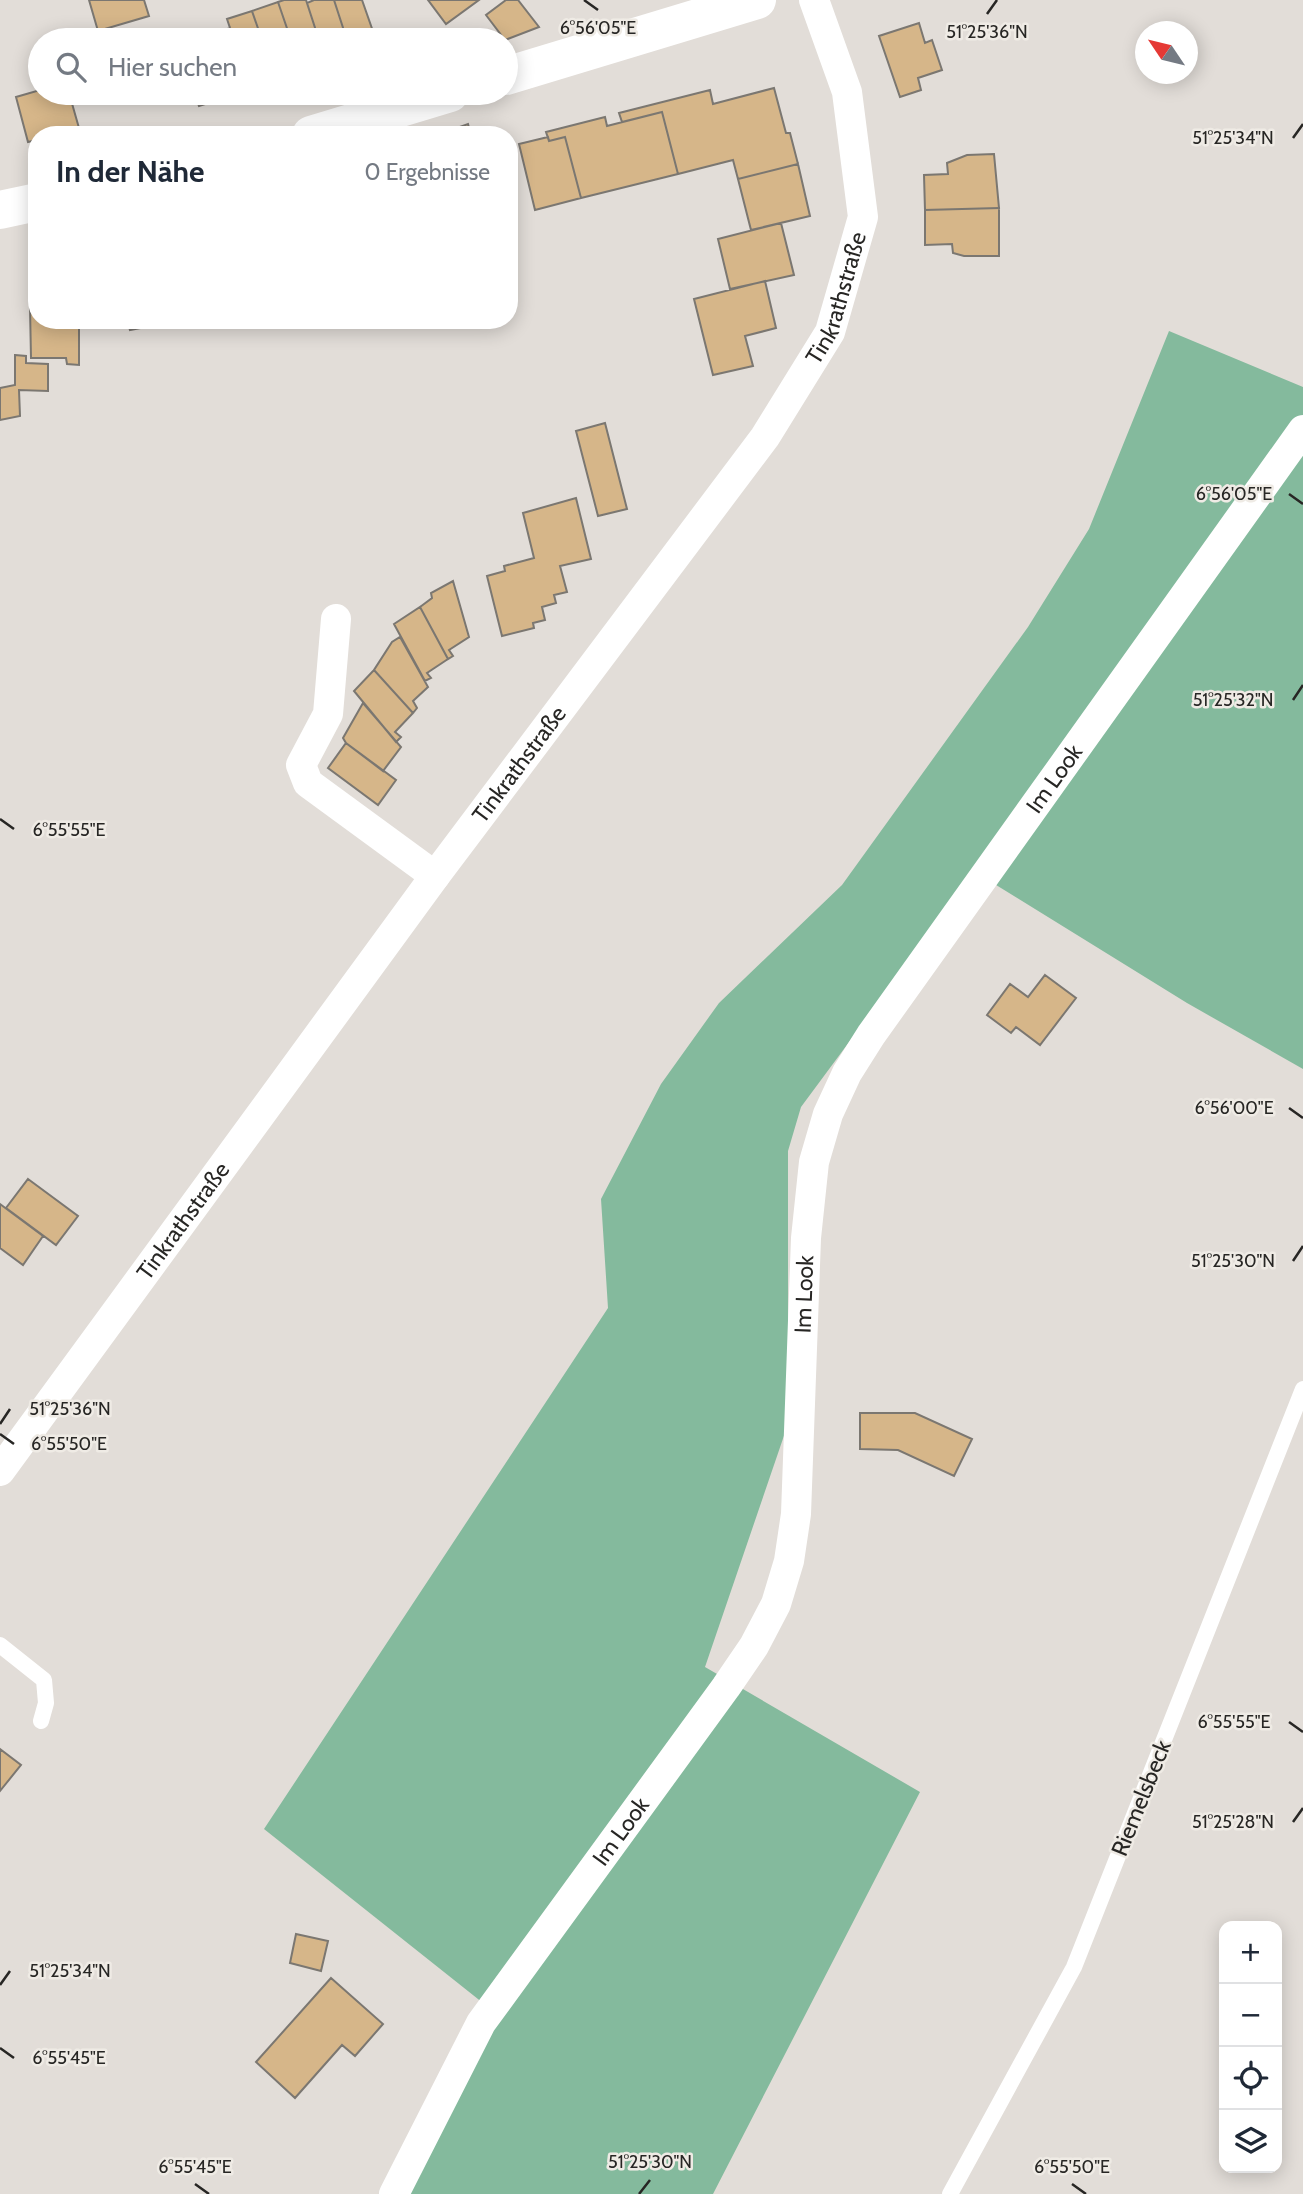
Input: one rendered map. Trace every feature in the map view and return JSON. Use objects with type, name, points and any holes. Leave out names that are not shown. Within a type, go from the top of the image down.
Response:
[{"type":"main road","points":[[518,72],[757,0]]},
{"type":"main road","points":[[341,126],[410,105]]},
{"type":"main road","points":[[0,209],[28,204]]},
{"type":"street","name":"Tinkrathstraße","points":[[0,1471],[435,876],[765,437],[830,332],[863,217],[848,92],[814,0]]},
{"type":"street","name":"Im Look","points":[[394,2194],[481,2024],[726,1687],[754,1646],[776,1604],[789,1561],[796,1514],[806,1238],[814,1162],[828,1114],[847,1073],[871,1035],[1303,430]]},
{"type":"street","points":[[336,619],[328,714],[301,765],[308,783],[435,876]]},
{"type":"lane","name":"Riemelsbeck","points":[[950,2194],[1074,1967],[1303,1389]]},
{"type":"lane","points":[[0,1645],[44,1680],[46,1703],[41,1721]]},
{"type":"green space","points":[[1169,331],[1303,387],[1303,1069],[1187,1003],[975,872],[801,1107],[788,1151],[788,1424],[705,1667],[920,1792],[713,2194],[409,2194],[483,2003],[264,1829],[608,1308],[601,1199],[661,1084],[719,1003],[842,885],[1028,627],[1089,529]]},
{"type":"building","points":[[89,0],[144,0],[149,16],[108,28],[97,28]]},
{"type":"building","points":[[306,0],[315,28],[287,28],[278,2]]},
{"type":"building","points":[[314,0],[334,0],[343,28],[315,28],[307,3]]},
{"type":"building","points":[[334,0],[362,0],[372,28],[343,28]]},
{"type":"building","points":[[428,0],[479,0],[446,24]]},
{"type":"building","points":[[506,0],[518,0],[539,27],[518,35],[518,28],[496,28],[486,15]]},
{"type":"building","points":[[278,2],[287,28],[258,28],[252,11]]},
{"type":"building","points":[[252,11],[258,28],[230,28],[227,19]]},
{"type":"building","points":[[919,23],[925,43],[932,40],[942,70],[918,78],[921,90],[900,97],[879,36]]},
{"type":"building","points":[[774,88],[786,133],[790,133],[798,164],[738,179],[733,160],[678,174],[662,112],[622,122],[619,113],[710,90],[713,104]]},
{"type":"building","points":[[28,94],[28,105],[72,105],[78,126],[28,126],[28,142],[16,97]]},
{"type":"building","points":[[662,112],[678,174],[581,198],[565,137],[549,141],[546,132],[605,117],[607,126]]},
{"type":"building","points":[[548,137],[549,141],[565,137],[581,198],[535,210],[519,144]]},
{"type":"building","points":[[994,154],[999,208],[925,210],[924,175],[948,174],[947,163],[967,155]]},
{"type":"building","points":[[798,164],[810,216],[751,230],[738,179]]},
{"type":"building","points":[[999,208],[999,256],[964,256],[953,253],[952,244],[925,245],[925,210]]},
{"type":"building","points":[[781,223],[794,275],[730,289],[718,239]]},
{"type":"building","points":[[765,281],[776,328],[745,336],[753,366],[713,375],[694,299]]},
{"type":"building","points":[[30,329],[79,329],[79,365],[67,364],[66,358],[31,358]]},
{"type":"building","points":[[15,355],[26,356],[26,363],[48,364],[48,391],[19,390],[20,416],[0,420],[0,388],[15,385]]},
{"type":"building","points":[[605,423],[627,509],[598,516],[576,431]]},
{"type":"building","points":[[576,498],[591,559],[560,566],[567,592],[554,595],[556,603],[542,607],[545,620],[533,623],[534,628],[502,636],[487,576],[505,571],[504,566],[534,558],[523,513]]},
{"type":"building","points":[[453,581],[469,637],[449,650],[453,656],[448,659],[420,607],[432,598],[431,593]]},
{"type":"building","points":[[420,607],[448,659],[427,673],[431,678],[425,681],[394,624]]},
{"type":"building","points":[[400,637],[428,687],[413,701],[417,708],[413,713],[374,670],[392,642]]},
{"type":"building","points":[[374,670],[413,713],[395,732],[401,737],[396,742],[354,691]]},
{"type":"building","points":[[363,703],[401,747],[383,771],[343,738]]},
{"type":"building","points":[[346,743],[396,780],[378,805],[328,768]]},
{"type":"building","points":[[1045,975],[1076,998],[1040,1045],[1016,1027],[1011,1033],[987,1015],[1010,984],[1028,997]]},
{"type":"building","points":[[28,1179],[78,1216],[56,1245],[6,1208]]},
{"type":"building","points":[[0,1204],[43,1236],[23,1265],[0,1248]]},
{"type":"building","points":[[860,1413],[915,1413],[972,1439],[954,1476],[898,1450],[860,1449]]},
{"type":"building","points":[[0,1749],[21,1765],[0,1791]]},
{"type":"building","points":[[296,1934],[328,1941],[321,1971],[290,1963]]},
{"type":"building","points":[[331,1978],[383,2024],[355,2056],[342,2045],[295,2098],[256,2062]]}]
